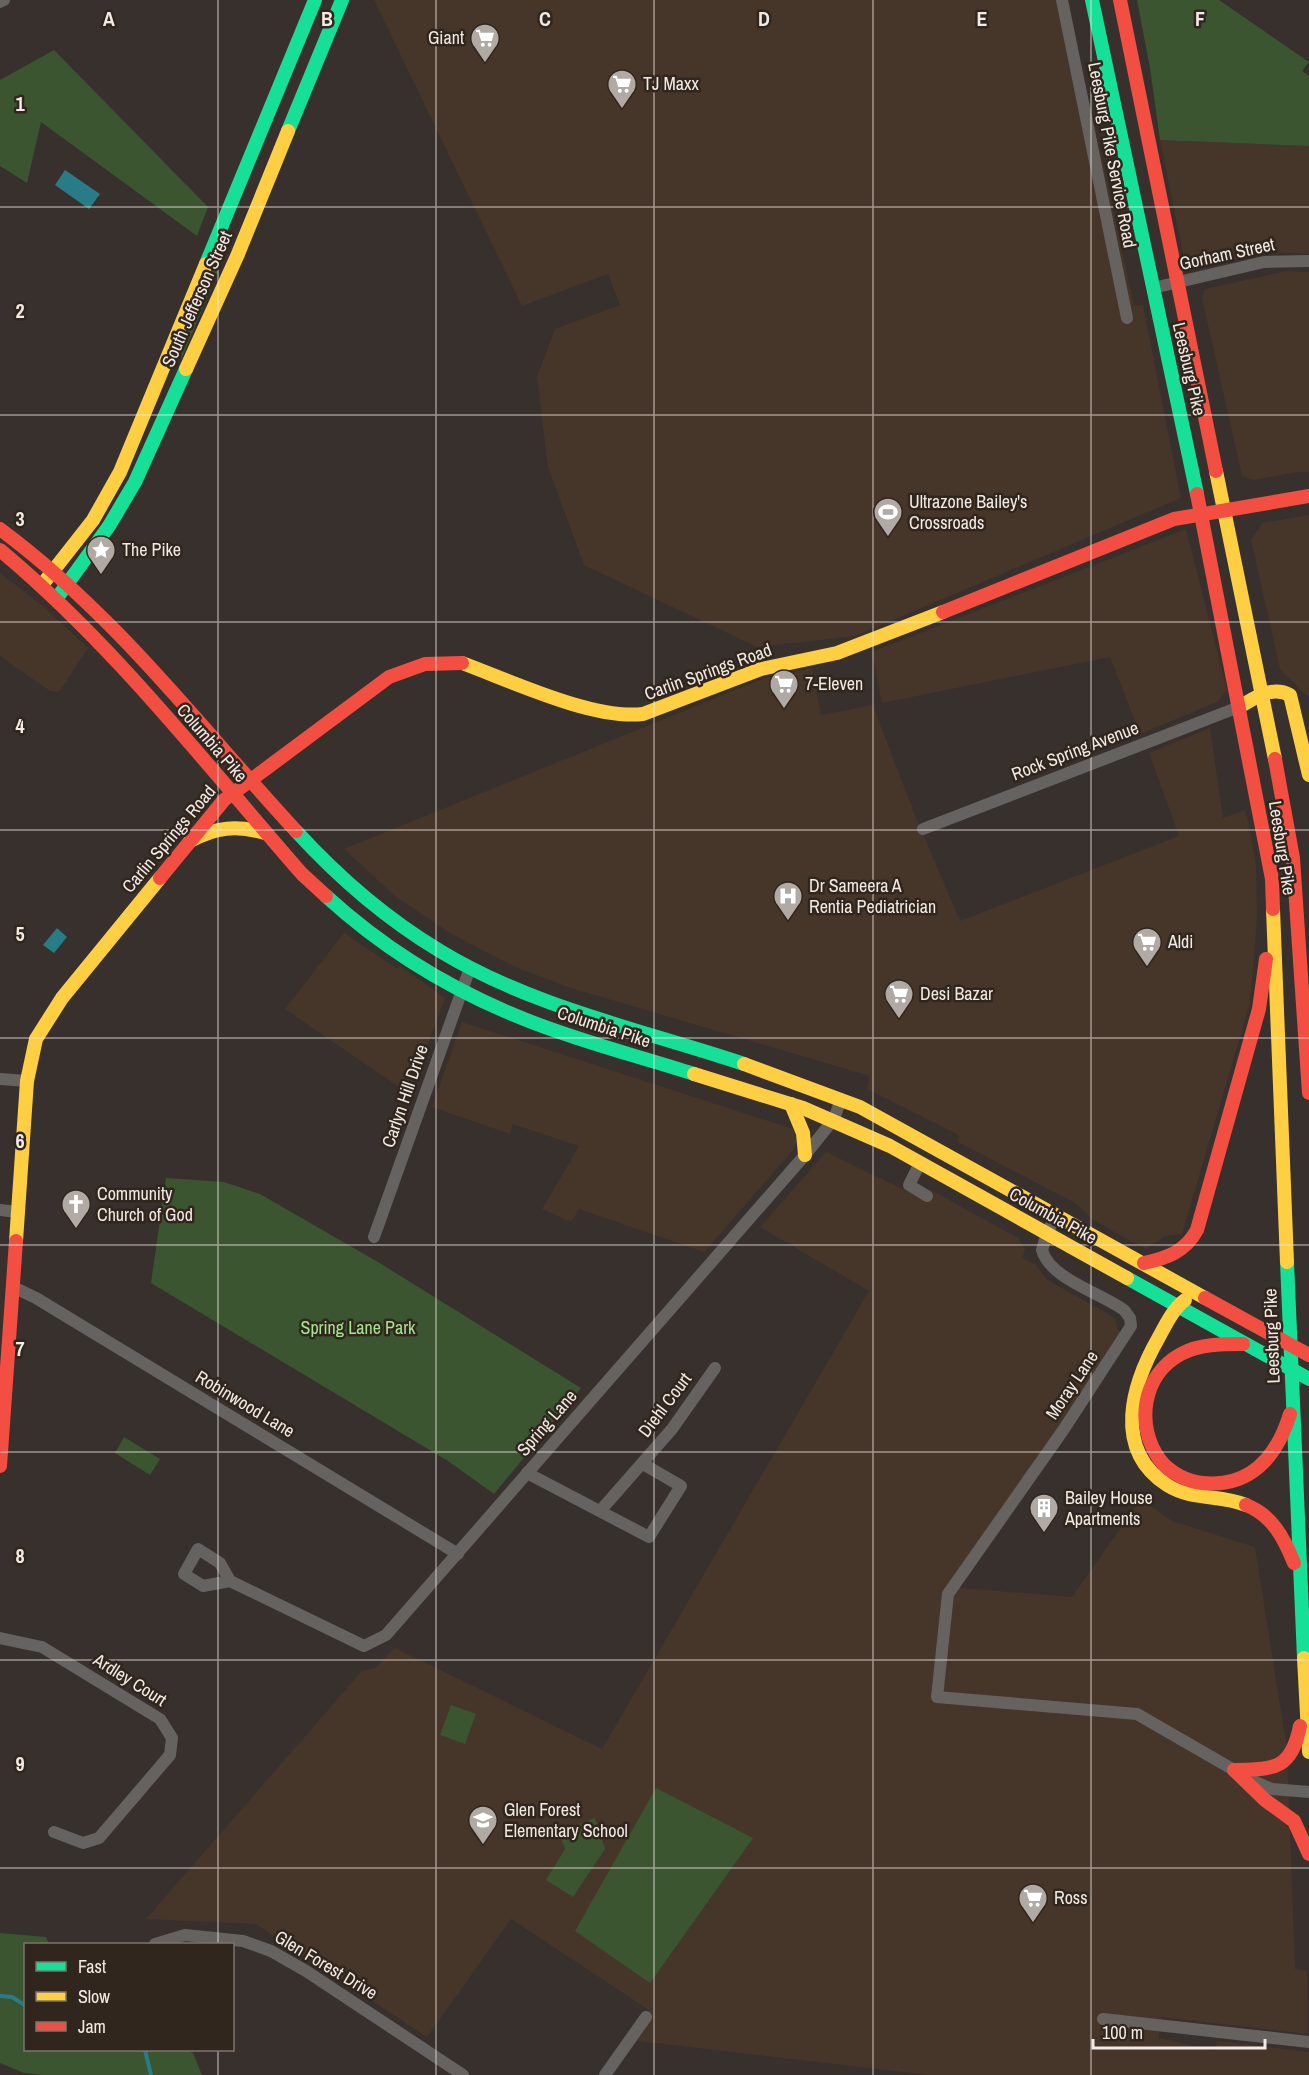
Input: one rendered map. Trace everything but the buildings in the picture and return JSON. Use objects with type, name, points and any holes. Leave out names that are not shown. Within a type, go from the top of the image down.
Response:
[{"type":"main road","name":"South Jefferson Street","points":[[42,585],[93,520],[120,472],[315,0]]},
{"type":"main road","name":"South Jefferson Street","points":[[57,598],[68,580],[103,536],[135,482],[238,254],[342,0]]},
{"type":"main road","name":"Leesburg Pike","points":[[1092,0],[1201,513],[1272,879],[1293,1403],[1291,1433]]},
{"type":"main road","name":"Leesburg Pike","points":[[1120,0],[1179,282],[1236,576],[1263,694],[1293,858],[1309,1093]]},
{"type":"main road","points":[[1127,0],[1127,32]]},
{"type":"main road","name":"Carlin Springs Road","points":[[0,1466],[4,1344],[13,1287],[27,1081],[31,1054],[36,1040],[62,998],[190,841],[231,793],[249,779],[389,677],[424,664],[465,664],[601,713],[626,716],[643,714],[761,669],[837,653],[1073,561],[1153,527],[1201,513],[1309,496]]},
{"type":"main road","name":"Columbia Pike","points":[[0,529],[68,580],[147,661],[310,847],[356,891],[413,935],[470,968],[555,1005],[841,1099],[893,1123],[1309,1355]]},
{"type":"main road","name":"Columbia Pike","points":[[0,550],[57,598],[107,648],[265,833],[312,884],[355,922],[406,959],[462,992],[548,1028],[834,1119],[920,1163],[1309,1380]]},
{"type":"main road","points":[[1239,707],[1263,694],[1285,692],[1292,699],[1309,775]]},
{"type":"main road","points":[[190,841],[225,826],[245,827],[265,833]]},
{"type":"main road","points":[[1144,1263],[1180,1252],[1187,1247],[1197,1230],[1258,1008],[1266,968],[1272,879]]},
{"type":"main road","points":[[791,1104],[801,1125],[805,1155]]},
{"type":"main road","points":[[1201,1294],[1187,1298],[1177,1306],[1137,1380],[1132,1395],[1130,1426],[1138,1452],[1156,1476],[1180,1492],[1202,1498],[1242,1502],[1268,1516],[1283,1534],[1299,1578]]},
{"type":"main road","points":[[1245,1344],[1196,1348],[1167,1362],[1155,1377],[1145,1407],[1147,1433],[1151,1447],[1161,1461],[1182,1477],[1208,1484],[1223,1485],[1236,1482],[1258,1471],[1291,1433]]},
{"type":"main road","points":[[1291,1433],[1309,1752]]},
{"type":"main road","points":[[1291,1433],[1309,1499]]},
{"type":"main road","points":[[1234,1770],[1273,1769],[1290,1760],[1297,1746],[1305,1689]]},
{"type":"main road","points":[[1234,1770],[1265,1800],[1294,1821],[1309,1854]]},
{"type":"street","points":[[0,2],[4,0]]},
{"type":"street","name":"Leesburg Pike Service Road","points":[[1062,0],[1127,318]]},
{"type":"street","name":"Gorham Street","points":[[1153,288],[1264,262],[1309,261]]},
{"type":"street","name":"Rock Spring Avenue","points":[[923,829],[1239,707]]},
{"type":"street","name":"Carlyn Hill Drive","points":[[374,1237],[470,968]]},
{"type":"street","points":[[0,1079],[27,1081]]},
{"type":"street","name":"Spring Lane","points":[[230,1581],[364,1646],[375,1642],[390,1631],[805,1155],[834,1119],[841,1099]]},
{"type":"street","points":[[920,1163],[909,1185],[927,1196]]},
{"type":"street","points":[[0,1210],[18,1212]]},
{"type":"street","points":[[1047,1233],[1057,1214]]},
{"type":"street","name":"Moray Lane","points":[[1047,1233],[1043,1252],[1052,1266],[1124,1310],[1130,1318],[1131,1328],[1064,1429],[948,1594],[937,1697],[1137,1714],[1234,1770]]},
{"type":"street","name":"Robinwood Lane","points":[[13,1287],[36,1298],[458,1554]]},
{"type":"street","name":"Diehl Court","points":[[601,1510],[643,1464],[694,1401],[715,1368]]},
{"type":"street","name":"Diehl Court","points":[[527,1473],[650,1537],[681,1486],[643,1464]]},
{"type":"street","name":"Ardley Court","points":[[0,1638],[45,1649],[160,1719],[172,1738],[170,1755],[99,1838],[83,1844],[54,1832]]},
{"type":"street","points":[[1234,1770],[1272,1789],[1309,1792]]},
{"type":"street","name":"Glen Forest Drive","points":[[157,1943],[185,1935],[243,1941],[271,1951],[306,1971],[463,2075]]},
{"type":"street","points":[[605,2075],[646,2017]]},
{"type":"street","points":[[1103,2019],[1309,2042]]},
{"type":"shaded area","points":[[374,0],[1062,0],[1086,87],[1134,306],[1143,305],[1181,498],[855,636],[757,647],[584,565],[548,467],[537,377],[555,329],[620,305],[608,274],[522,306]]},
{"type":"shaded area","points":[[1160,140],[1309,146],[1309,254],[1270,252],[1186,269]]},
{"type":"shaded area","points":[[1287,271],[1309,272],[1309,472],[1253,480],[1242,476],[1202,298],[1205,289]]},
{"type":"shaded area","points":[[1309,515],[1309,695],[1307,696],[1280,669],[1251,540],[1262,523]]},
{"type":"shaded area","points":[[1186,529],[1227,690],[1217,702],[1140,734],[1110,657],[882,703],[872,652]]},
{"type":"shaded area","points":[[0,573],[45,608],[88,648],[59,692],[50,691],[0,656]]},
{"type":"shaded area","points":[[812,668],[821,715],[873,705],[914,813],[960,921],[1179,836],[1149,753],[1210,728],[1223,818],[1245,810],[1249,825],[1256,866],[1257,917],[1250,1003],[1182,1234],[1165,1236],[1146,1249],[1091,1219],[1077,1204],[958,1142],[959,1135],[867,1089],[870,1076],[571,988],[515,967],[450,933],[395,896],[344,849],[765,678]]},
{"type":"shaded area","points":[[344,933],[398,969],[400,966],[445,998],[409,1094],[285,1009]]},
{"type":"shaded area","points":[[462,1022],[793,1129],[797,1140],[793,1150],[704,1252],[579,1209],[571,1222],[542,1209],[579,1146],[513,1124],[510,1134],[432,1107]]},
{"type":"shaded area","points":[[826,1152],[923,1199],[929,1189],[1018,1238],[1025,1249],[1022,1258],[1035,1264],[1046,1279],[1115,1318],[1118,1330],[1125,1335],[948,1587],[1072,1597],[1141,1499],[1172,1521],[1255,1547],[1287,1749],[1295,1969],[1307,1971],[1308,2034],[1161,2017],[1159,2038],[1215,2051],[1217,2041],[1309,2052],[1309,2075],[929,2075],[629,2040],[649,2010],[511,1919],[427,2037],[256,1924],[146,1919],[362,1671],[375,1668],[395,1648],[602,1749],[869,1291],[760,1227]]},
{"type":"green space","points":[[1137,0],[1219,0],[1309,62],[1302,71],[1309,76],[1309,146],[1160,140],[1150,68]]},
{"type":"green space","points":[[54,50],[208,207],[197,236],[41,122],[27,183],[0,166],[0,80]]},
{"type":"green space","points":[[218,251],[222,262],[181,360],[182,338]]},
{"type":"green space","name":"Spring Lane Park","points":[[166,1178],[224,1182],[260,1194],[378,1262],[581,1388],[494,1494],[448,1461],[151,1283]]},
{"type":"green space","points":[[124,1437],[160,1459],[150,1475],[115,1453]]},
{"type":"green space","points":[[451,1705],[476,1714],[465,1744],[440,1735]]},
{"type":"green space","points":[[656,1788],[753,1838],[650,1983],[575,1931]]},
{"type":"green space","points":[[595,1818],[605,1849],[573,1897],[546,1880],[565,1849],[559,1832]]},
{"type":"green space","points":[[0,1933],[46,1937],[49,1943],[24,1943],[24,2051],[188,2051],[193,2053],[202,2075],[44,2075],[24,2073],[0,2063]]},
{"type":"water","points":[[65,170],[100,194],[89,209],[55,185]]},
{"type":"water","points":[[57,928],[67,937],[54,953],[43,945]]},
{"type":"waterway","points":[[0,1996],[12,1997],[24,2005]]},
{"type":"waterway","points":[[145,2051],[151,2075]]},
{"type":"traffic: fast","points":[[206,264],[315,0]]},
{"type":"traffic: fast","points":[[288,131],[342,0]]},
{"type":"traffic: fast","points":[[1092,0],[1197,494]]},
{"type":"traffic: fast","points":[[57,598],[109,526],[135,482],[186,369]]},
{"type":"traffic: fast","points":[[296,831],[346,881],[382,911],[440,951],[475,971],[512,988],[588,1016],[744,1064]]},
{"type":"traffic: fast","points":[[326,896],[395,951],[470,995],[545,1027],[694,1074]]},
{"type":"traffic: fast","points":[[1287,1262],[1304,1658]]},
{"type":"traffic: fast","points":[[1127,1278],[1309,1379]]},
{"type":"traffic: slow","points":[[186,369],[238,254],[288,131]]},
{"type":"traffic: slow","points":[[42,585],[93,520],[120,472],[206,264]]},
{"type":"traffic: slow","points":[[1216,471],[1275,759]]},
{"type":"traffic: slow","points":[[462,663],[552,698],[601,711],[643,714],[761,669],[837,653],[943,612]]},
{"type":"traffic: slow","points":[[1239,707],[1270,692],[1277,691],[1290,695],[1309,775]]},
{"type":"traffic: slow","points":[[190,841],[218,830],[236,828],[265,833]]},
{"type":"traffic: slow","points":[[16,1241],[27,1081],[36,1039],[62,998],[160,878]]},
{"type":"traffic: slow","points":[[1273,909],[1287,1262]]},
{"type":"traffic: slow","points":[[744,1064],[860,1107],[1205,1298]]},
{"type":"traffic: slow","points":[[694,1074],[803,1108],[890,1146],[1127,1278]]},
{"type":"traffic: slow","points":[[791,1104],[803,1133],[805,1155]]},
{"type":"traffic: slow","points":[[1185,1300],[1167,1322],[1141,1375],[1132,1415],[1133,1435],[1139,1453],[1150,1470],[1167,1485],[1186,1493],[1226,1499],[1246,1505]]},
{"type":"traffic: slow","points":[[1304,1658],[1309,1752]]},
{"type":"traffic: jam","points":[[1120,0],[1216,471]]},
{"type":"traffic: jam","points":[[1197,494],[1272,879],[1273,909]]},
{"type":"traffic: jam","points":[[943,612],[1174,519],[1309,496]]},
{"type":"traffic: jam","points":[[0,529],[42,562],[119,635],[296,831]]},
{"type":"traffic: jam","points":[[0,550],[82,625],[120,665],[302,874],[326,896]]},
{"type":"traffic: jam","points":[[160,878],[224,800],[389,677],[425,664],[462,663]]},
{"type":"traffic: jam","points":[[1275,759],[1293,858],[1309,1093]]},
{"type":"traffic: jam","points":[[1144,1263],[1175,1253],[1187,1244],[1197,1230],[1259,1009],[1266,959]]},
{"type":"traffic: jam","points":[[0,1466],[16,1241]]},
{"type":"traffic: jam","points":[[1205,1298],[1309,1355]]},
{"type":"traffic: jam","points":[[1243,1344],[1195,1348],[1168,1363],[1158,1375],[1146,1402],[1145,1417],[1152,1447],[1160,1460],[1174,1473],[1191,1481],[1220,1483],[1235,1480],[1260,1466],[1269,1456],[1278,1443],[1290,1414]]},
{"type":"traffic: jam","points":[[1246,1505],[1263,1515],[1276,1528],[1294,1563]]},
{"type":"traffic: jam","points":[[1234,1770],[1260,1769],[1279,1764],[1292,1751],[1300,1726]]},
{"type":"traffic: jam","points":[[1234,1770],[1265,1800],[1294,1821],[1309,1854]]},
{"type":"place","name":"Giant","points":[[485,64]]},
{"type":"place","name":"TJ Maxx","points":[[622,110]]},
{"type":"place","name":"Ultrazone Bailey's Crossroads","points":[[888,538]]},
{"type":"place","name":"The Pike","points":[[101,576]]},
{"type":"place","name":"7-Eleven","points":[[784,710]]},
{"type":"place","name":"Dr Sameera A Rentia Pediatrician","points":[[788,922]]},
{"type":"place","name":"Aldi","points":[[1147,968]]},
{"type":"place","name":"Desi Bazar","points":[[899,1020]]},
{"type":"place","name":"Community Church of God","points":[[76,1230]]},
{"type":"place","name":"Bailey House Apartments","points":[[1044,1534]]},
{"type":"place","name":"Glen Forest Elementary School","points":[[483,1846]]},
{"type":"place","name":"Ross","points":[[1033,1924]]}]
